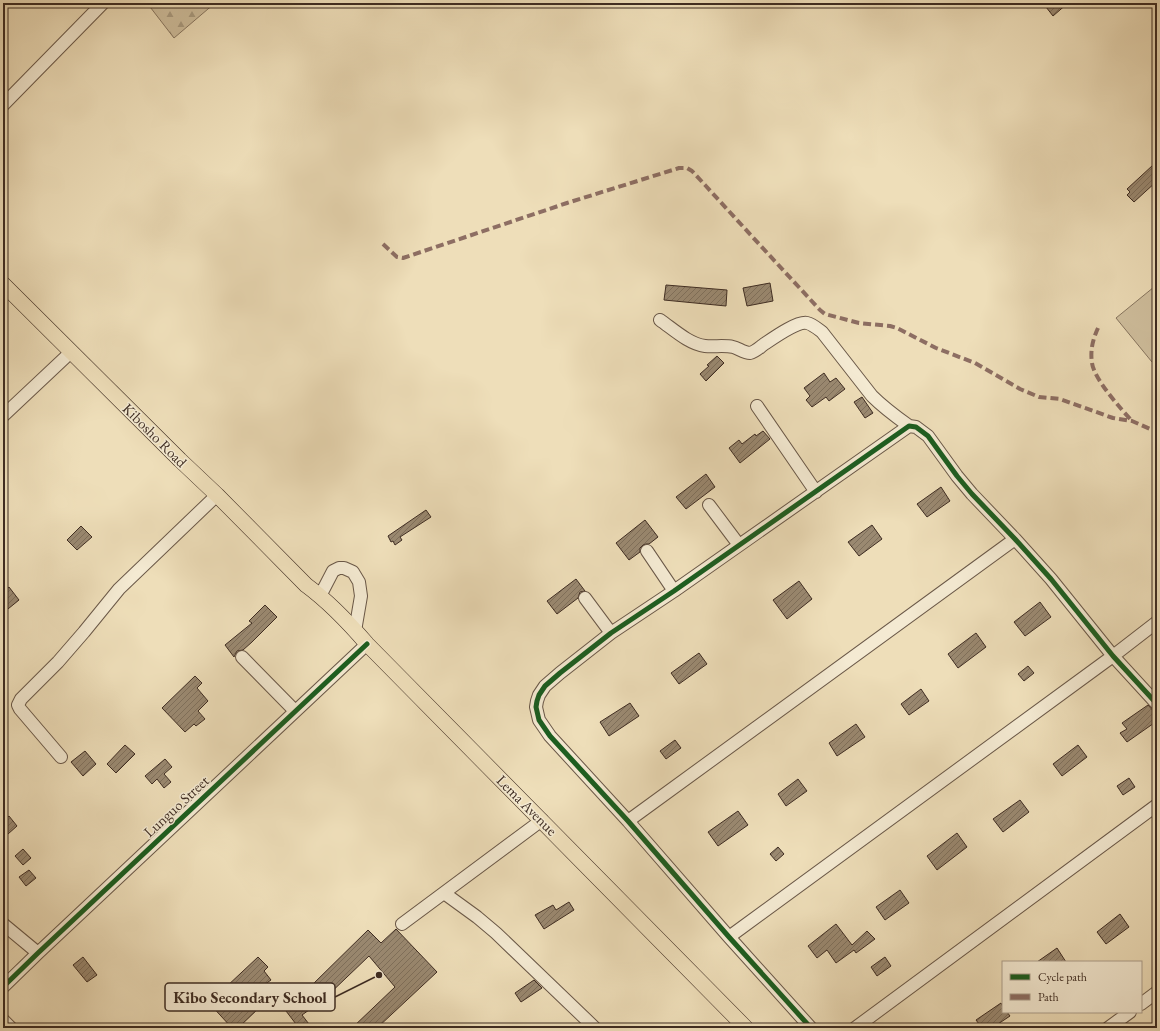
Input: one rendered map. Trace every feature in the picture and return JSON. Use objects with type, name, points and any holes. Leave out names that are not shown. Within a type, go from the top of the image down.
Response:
[{"type":"main road","name":"Kibosho Road","points":[[3,284],[306,585]]},
{"type":"main road","name":"Lema Avenue","points":[[306,585],[320,596],[355,630],[367,644],[746,1028]]},
{"type":"street","points":[[3,105],[103,3]]},
{"type":"street","points":[[660,320],[692,342],[704,346],[732,347],[751,353],[799,324],[806,323],[816,327],[832,344],[872,396],[880,404],[909,426],[916,427],[928,436],[972,494],[1015,539],[1113,656],[1157,704]]},
{"type":"street","points":[[3,416],[71,352]]},
{"type":"street","points":[[757,406],[816,492]]},
{"type":"street","points":[[811,1028],[628,821],[550,736],[539,720],[536,707],[539,695],[545,686],[611,633],[674,591],[909,426]]},
{"type":"street","points":[[61,758],[20,709],[18,705],[21,699],[58,662],[119,589],[217,495]]},
{"type":"street","points":[[709,505],[739,545]]},
{"type":"street","points":[[628,821],[1015,539]]},
{"type":"street","points":[[647,551],[674,591]]},
{"type":"street","points":[[320,596],[333,571],[338,568],[344,568],[353,572],[359,582],[361,596],[355,630]]},
{"type":"street","points":[[585,598],[611,633]]},
{"type":"street","points":[[729,937],[1113,656],[1157,622]]},
{"type":"street","name":"Lunguo Street","points":[[3,988],[38,953],[367,644]]},
{"type":"street","points":[[242,657],[295,711]]},
{"type":"street","points":[[855,1028],[1157,805]]},
{"type":"street","points":[[402,924],[542,820]]},
{"type":"street","points":[[444,893],[496,933],[596,1028]]},
{"type":"street","points":[[3,924],[38,953]]},
{"type":"street","points":[[1142,1003],[1157,992]]},
{"type":"street","points":[[1108,1028],[1129,1013]]},
{"type":"street","points":[[3,1020],[11,1028]]},
{"type":"green space","points":[[147,3],[215,3],[174,38]]},
{"type":"green space","points":[[1154,287],[1157,291],[1157,358],[1152,362],[1116,318]]},
{"type":"building","points":[[1051,3],[1068,3],[1053,16],[1046,7]]},
{"type":"building","points":[[1153,165],[1157,170],[1157,181],[1134,202],[1127,195],[1130,192],[1127,189]]},
{"type":"building","points":[[770,283],[773,301],[747,306],[743,288]]},
{"type":"building","points":[[666,285],[727,290],[726,306],[664,300]]},
{"type":"building","points":[[717,356],[724,363],[706,381],[700,374]]},
{"type":"building","points":[[824,373],[830,382],[836,378],[845,389],[829,401],[826,397],[812,407],[806,400],[810,396],[804,388]]},
{"type":"building","points":[[862,397],[873,413],[865,418],[854,402]]},
{"type":"building","points":[[763,431],[770,439],[740,463],[729,448],[739,440],[742,444],[755,434],[756,436]]},
{"type":"building","points":[[706,474],[715,487],[686,509],[676,497]]},
{"type":"building","points":[[941,487],[950,501],[927,517],[917,504]]},
{"type":"building","points":[[426,510],[431,517],[400,537],[402,540],[395,545],[393,541],[391,542],[388,536]]},
{"type":"building","points":[[645,520],[658,537],[649,544],[643,545],[640,548],[640,552],[629,560],[616,543]]},
{"type":"building","points":[[872,525],[882,539],[859,556],[848,542]]},
{"type":"building","points":[[81,526],[92,537],[77,550],[67,540]]},
{"type":"building","points":[[576,579],[585,591],[580,592],[578,598],[557,614],[547,601]]},
{"type":"building","points":[[799,581],[812,599],[787,619],[773,600]]},
{"type":"building","points":[[9,587],[19,600],[3,613],[3,592]]},
{"type":"building","points":[[1040,602],[1051,617],[1025,636],[1014,622]]},
{"type":"building","points":[[265,605],[277,617],[243,650],[237,651],[234,657],[225,645],[252,623],[249,621]]},
{"type":"building","points":[[976,633],[986,647],[958,668],[948,654]]},
{"type":"building","points":[[699,653],[707,664],[679,684],[671,673]]},
{"type":"building","points":[[1028,666],[1034,673],[1024,681],[1018,674]]},
{"type":"building","points":[[195,676],[202,683],[197,688],[208,701],[198,711],[205,719],[196,726],[194,724],[185,732],[162,708]]},
{"type":"building","points":[[921,689],[929,701],[909,715],[901,704]]},
{"type":"building","points":[[630,703],[639,716],[609,736],[600,722]]},
{"type":"building","points":[[1148,705],[1157,715],[1157,721],[1127,742],[1120,733],[1127,729],[1122,723]]},
{"type":"building","points":[[856,724],[865,737],[837,756],[829,743]]},
{"type":"building","points":[[675,740],[681,748],[666,759],[660,751]]},
{"type":"building","points":[[125,745],[135,754],[116,773],[107,764]]},
{"type":"building","points":[[1078,745],[1087,757],[1062,776],[1053,764]]},
{"type":"building","points":[[85,751],[96,764],[83,776],[71,762]]},
{"type":"building","points":[[165,759],[172,767],[164,774],[171,782],[164,788],[157,779],[152,784],[145,776]]},
{"type":"building","points":[[1129,778],[1135,787],[1123,795],[1117,786]]},
{"type":"building","points":[[798,779],[807,791],[786,806],[778,794]]},
{"type":"building","points":[[1020,800],[1029,812],[1003,832],[993,819]]},
{"type":"building","points":[[738,811],[748,825],[718,846],[708,832]]},
{"type":"building","points":[[9,816],[17,826],[8,834],[3,828],[3,821]]},
{"type":"building","points":[[957,833],[967,847],[937,870],[927,856]]},
{"type":"building","points":[[778,847],[784,854],[776,861],[770,854]]},
{"type":"building","points":[[23,849],[31,858],[23,865],[15,856]]},
{"type":"building","points":[[29,870],[36,878],[26,886],[19,877]]},
{"type":"building","points":[[900,890],[909,903],[885,920],[876,907]]},
{"type":"building","points":[[569,902],[574,910],[544,929],[535,915],[553,905],[556,910]]},
{"type":"building","points":[[1120,914],[1129,927],[1106,944],[1097,932]]},
{"type":"building","points":[[836,924],[852,945],[867,931],[875,939],[856,953],[854,950],[836,963],[827,950],[817,958],[808,946]]},
{"type":"building","points":[[396,929],[437,972],[377,1028],[352,1028],[395,987],[369,956],[324,999],[321,996],[307,1006],[309,1010],[302,1015],[312,1028],[299,1028],[286,1011],[315,989],[311,986],[368,930],[381,943]]},
{"type":"building","points":[[1057,948],[1065,961],[1038,961]]},
{"type":"building","points":[[83,957],[97,975],[87,982],[73,965]]},
{"type":"building","points":[[258,957],[268,967],[264,971],[271,980],[248,996],[259,1008],[238,1028],[232,1028],[209,1003]]},
{"type":"building","points":[[885,957],[891,966],[877,976],[871,967]]},
{"type":"building","points":[[534,980],[542,988],[521,1002],[515,993]]},
{"type":"building","points":[[1001,1003],[1002,1013],[1008,1013],[1010,1016],[992,1028],[982,1028],[976,1020]]},
{"type":"marked path","points":[[383,244],[397,257],[403,258],[567,203],[679,168],[687,168],[692,171],[825,314],[859,323],[897,328],[936,348],[975,363],[1020,389],[1039,397],[1060,399],[1113,418],[1132,421],[1157,432]]},
{"type":"marked path","points":[[1098,328],[1093,340],[1091,358],[1094,370],[1109,394],[1132,421]]},
{"type":"cycle path","points":[[811,1028],[628,821],[550,736],[539,720],[536,707],[539,695],[545,686],[611,633],[674,591],[909,426],[916,427],[928,436],[972,494],[1051,579],[1113,656],[1157,704]]},
{"type":"cycle path","points":[[3,987],[367,644]]},
{"type":"place","name":"Kibo Secondary School","points":[[379,975]]}]
